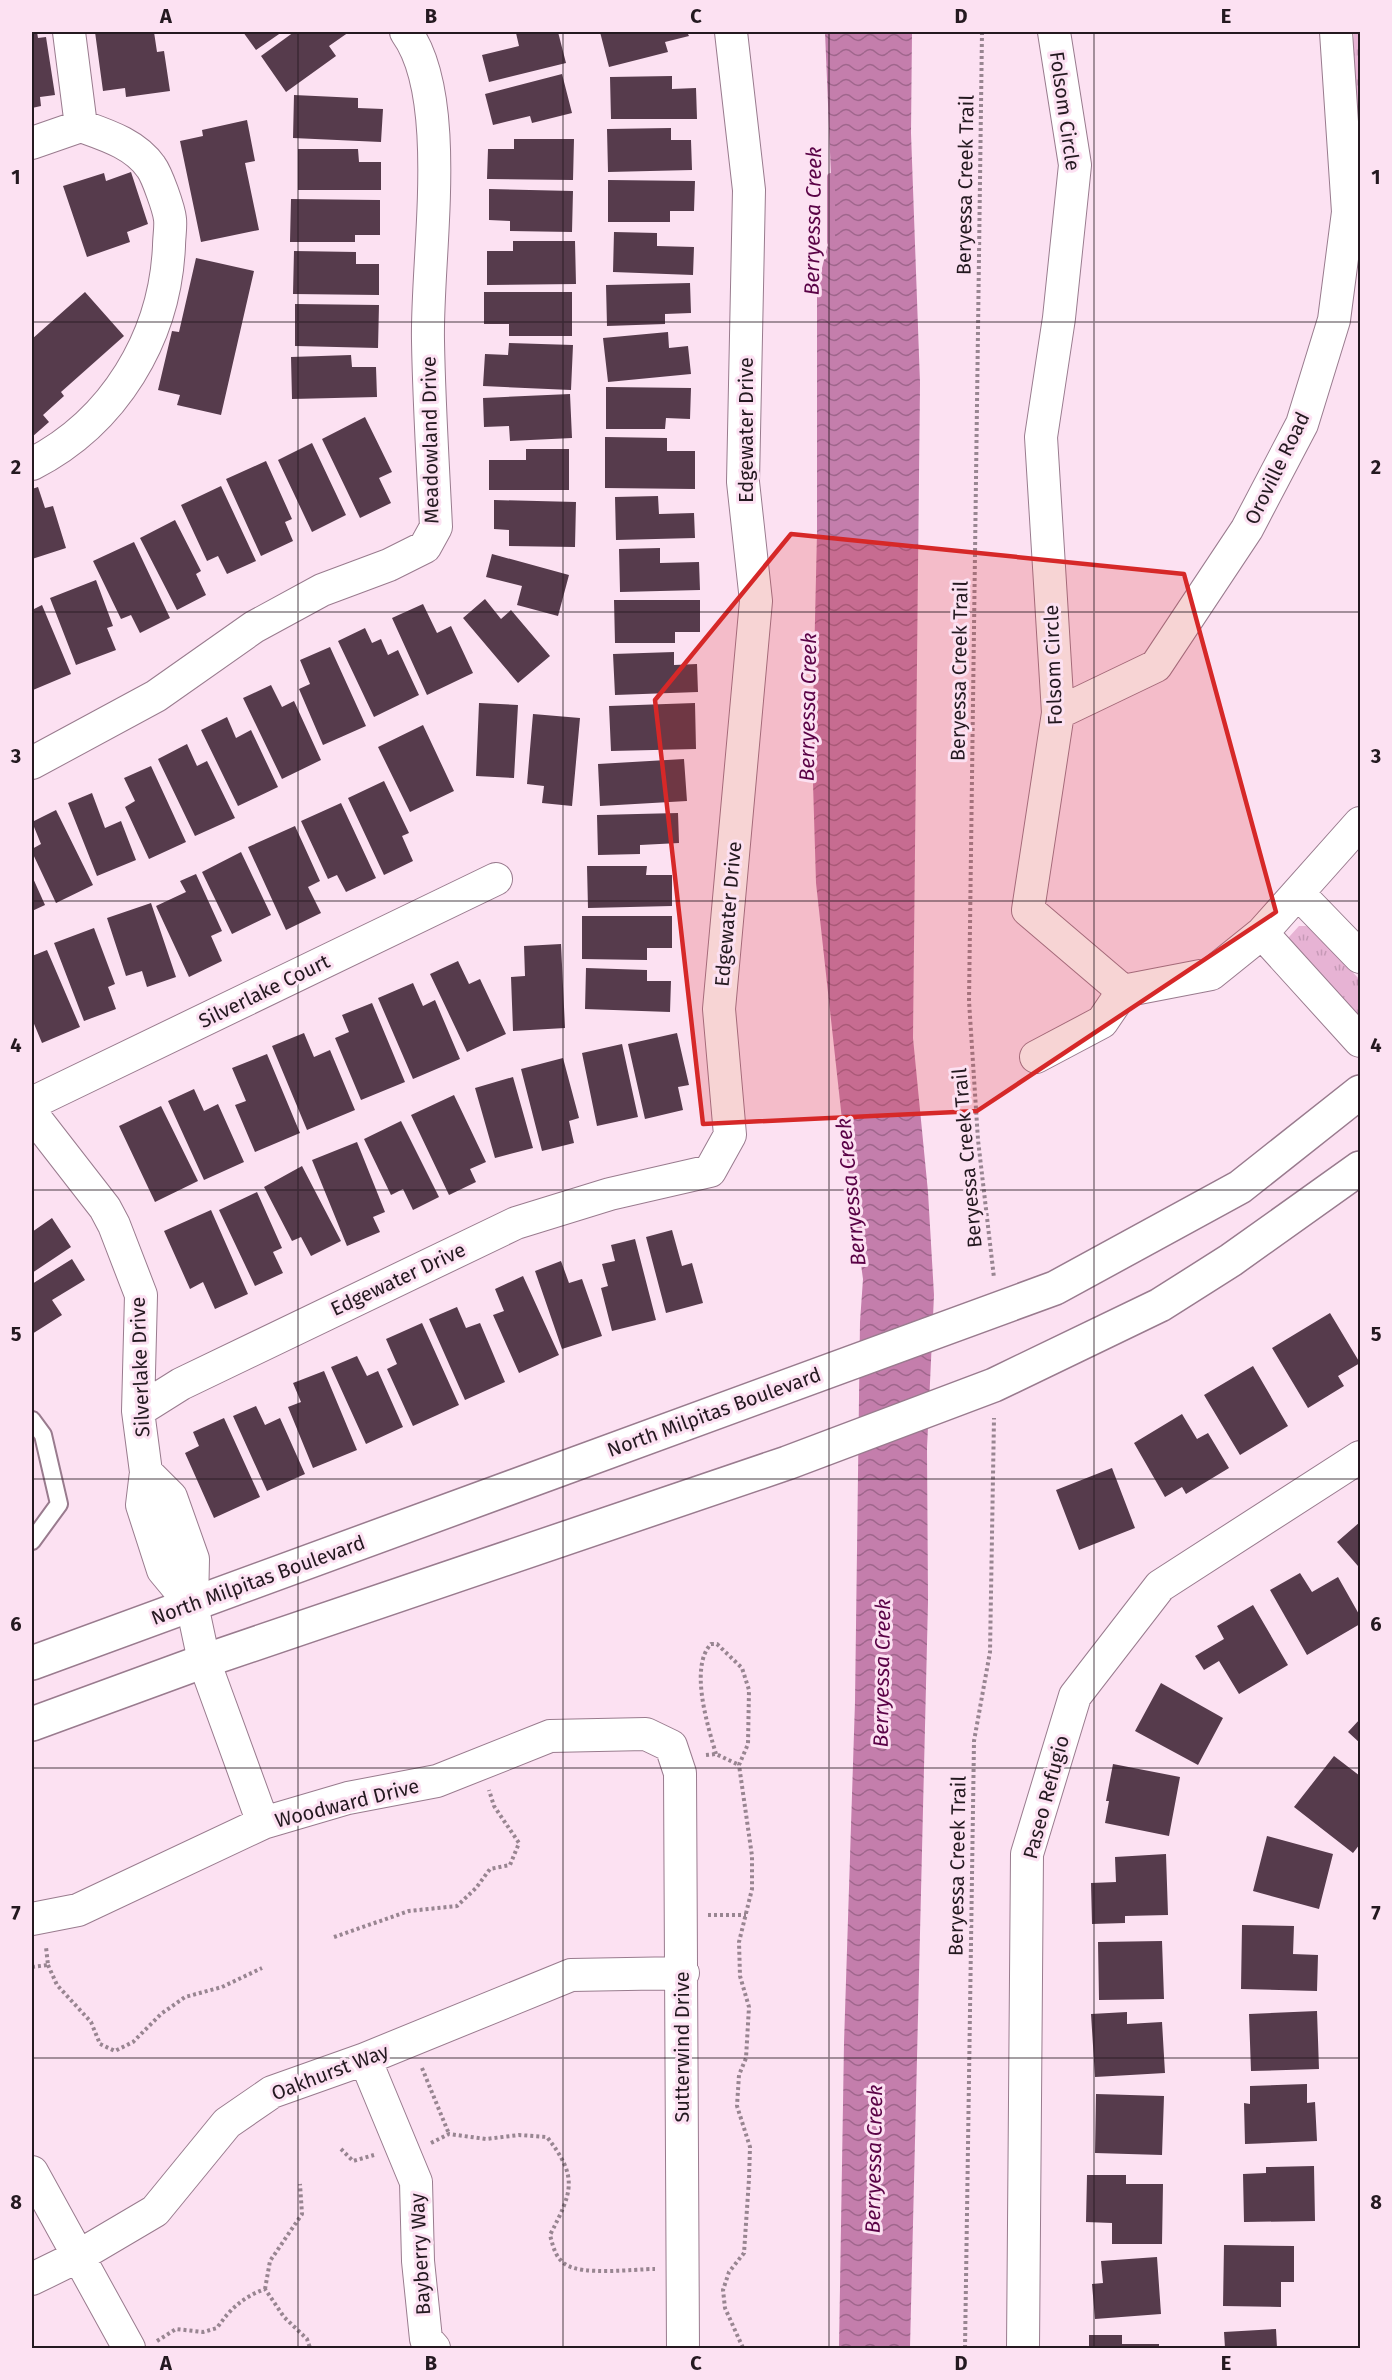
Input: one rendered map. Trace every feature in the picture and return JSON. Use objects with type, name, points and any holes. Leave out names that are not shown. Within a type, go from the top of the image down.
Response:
[{"type":"main road","name":"North Milpitas Boulevard","points":[[32,1663],[1055,1288],[1240,1187],[1360,1092]]},
{"type":"main road","points":[[32,1724],[204,1661],[787,1463],[994,1385],[1160,1305],[1231,1260],[1360,1168]]},
{"type":"street","points":[[69,32],[81,126]]},
{"type":"street","name":"Meadowland Drive","points":[[32,763],[156,696],[254,627],[312,595],[389,565],[425,547],[436,527],[428,339],[435,124],[417,46],[406,32]]},
{"type":"street","name":"Edgewater Drive","points":[[138,1411],[181,1384],[516,1223],[610,1194],[710,1171],[730,1136],[719,1009],[756,601],[743,482],[749,190],[731,32]]},
{"type":"street","name":"Folsom Circle","points":[[1054,32],[1076,165],[1059,318],[1041,437],[1059,713],[1028,910],[1123,991]]},
{"type":"street","name":"Oroville Road","points":[[1059,713],[1156,666],[1246,529],[1302,424],[1334,320],[1354,212],[1335,32]]},
{"type":"street","points":[[32,143],[81,126],[121,141],[152,167],[170,217],[167,280],[153,332],[121,390],[91,423],[51,454],[32,464]]},
{"type":"street","points":[[1036,1057],[1102,1022],[1123,991],[1211,974],[1262,933],[1360,823]]},
{"type":"street","name":"Silverlake Court","points":[[32,1103],[496,879]]},
{"type":"street","points":[[1299,894],[1360,957]]},
{"type":"street","points":[[1262,933],[1360,1041]]},
{"type":"street","name":"Silverlake Drive","points":[[32,1114],[105,1208],[114,1225],[141,1295],[138,1411],[146,1472],[142,1505],[163,1570],[192,1605],[204,1661],[263,1823]]},
{"type":"street","name":"Paseo Refugio","points":[[1023,2349],[1027,1854],[1075,1696],[1160,1586],[1360,1457]]},
{"type":"street","name":"Woodward Drive","points":[[32,1919],[78,1910],[263,1823],[348,1798],[437,1781],[550,1737],[646,1734],[671,1746]]},
{"type":"street","name":"Sutterwind Drive","points":[[671,1746],[680,1773],[683,2349]]},
{"type":"street","name":"Oakhurst Way","points":[[32,2279],[77,2257],[155,2211],[227,2123],[272,2092],[411,2040],[571,1975],[682,1973]]},
{"type":"street","name":"Bayberry Way","points":[[365,2058],[416,2182],[418,2261],[426,2339],[434,2349]]},
{"type":"street","points":[[32,2172],[77,2257],[140,2346]]},
{"type":"lane","points":[[32,1420],[43,1435],[58,1504],[32,1541]]},
{"type":"path","name":"Beryessa Creek Trail","points":[[982,32],[969,1001],[978,1140],[998,1309]]},
{"type":"path","name":"Beryessa Creek Trail","points":[[965,2349],[974,1741],[990,1652],[994,1385]]},
{"type":"path","points":[[716,1754],[705,1717],[700,1681],[707,1649],[711,1644],[717,1644],[742,1668],[749,1690],[748,1743],[739,1764],[752,1856],[752,1889],[739,1942],[740,1976],[749,2007],[746,2058],[739,2075],[737,2106],[750,2147],[749,2180],[744,2253],[729,2272],[723,2290],[725,2308],[743,2349]]},
{"type":"path","points":[[334,1937],[409,1911],[457,1906],[476,1888],[490,1869],[510,1865],[519,1843],[494,1806],[481,1764]]},
{"type":"path","points":[[682,1914],[746,1915]]},
{"type":"path","points":[[48,1965],[57,1985],[91,2022],[100,2044],[115,2051],[133,2042],[161,2014],[185,1997],[222,1987],[262,1968]]},
{"type":"path","points":[[411,2040],[449,2134]]},
{"type":"path","points":[[405,2155],[449,2134],[486,2139],[519,2135],[547,2137],[563,2157],[571,2186],[563,2210],[550,2235],[554,2251],[564,2264],[576,2270],[682,2269]]},
{"type":"path","points":[[300,2184],[302,2214],[270,2261],[265,2289],[284,2317],[307,2339],[310,2349]]},
{"type":"path","points":[[140,2346],[176,2329],[203,2332],[217,2328],[230,2310],[249,2295],[265,2289]]},
{"type":"highlighted area","points":[[791,534],[1184,574],[1276,912],[977,1111],[703,1124],[655,700]]},
{"type":"green space","points":[[1354,32],[1360,32],[1360,162],[1352,56]]},
{"type":"green space","points":[[1299,926],[1312,929],[1360,980],[1360,1019],[1289,943],[1289,937]]},
{"type":"water","points":[[825,32],[912,32],[911,133],[920,383],[913,1038],[928,1192],[934,1295],[927,1448],[928,1602],[910,2348],[839,2348],[844,2043],[855,1702],[860,1322],[863,1279],[845,1147],[816,883],[812,750],[817,533],[817,288],[833,224]]},
{"type":"building","points":[[32,32],[37,32],[38,38],[46,37],[55,95],[40,97],[41,106],[32,108]]},
{"type":"building","points":[[95,32],[154,32],[157,52],[164,51],[170,91],[126,97],[125,88],[103,91]]},
{"type":"building","points":[[243,32],[282,32],[256,50]]},
{"type":"building","points":[[294,32],[349,32],[329,46],[336,56],[286,92],[261,56]]},
{"type":"building","points":[[558,32],[566,63],[489,82],[482,55],[519,46],[516,33]]},
{"type":"building","points":[[600,32],[687,32],[689,36],[665,42],[668,52],[609,67]]},
{"type":"building","points":[[562,74],[572,113],[532,123],[530,116],[493,125],[485,94]]},
{"type":"building","points":[[672,76],[672,89],[696,88],[697,119],[611,119],[610,77]]},
{"type":"building","points":[[294,95],[358,98],[358,108],[383,109],[381,142],[293,138]]},
{"type":"building","points":[[247,120],[255,161],[245,163],[259,230],[201,242],[180,141],[203,136],[202,130]]},
{"type":"building","points":[[671,128],[671,140],[691,140],[692,170],[608,172],[607,129]]},
{"type":"building","points":[[514,139],[574,139],[573,180],[487,179],[488,149],[514,149]]},
{"type":"building","points":[[298,149],[358,149],[359,162],[381,162],[381,190],[298,190]]},
{"type":"building","points":[[131,172],[148,224],[127,232],[130,242],[87,257],[63,186],[104,173],[106,181]]},
{"type":"building","points":[[608,180],[695,181],[694,211],[670,211],[670,222],[608,222]]},
{"type":"building","points":[[489,189],[573,191],[572,232],[510,231],[510,221],[489,220]]},
{"type":"building","points":[[291,199],[380,200],[380,235],[355,235],[355,242],[290,242]]},
{"type":"building","points":[[614,232],[657,233],[657,246],[694,247],[693,275],[613,272]]},
{"type":"building","points":[[513,241],[575,241],[576,284],[487,285],[487,251],[513,251]]},
{"type":"building","points":[[294,251],[356,252],[356,264],[379,264],[379,295],[293,294]]},
{"type":"building","points":[[196,258],[254,271],[221,415],[177,405],[180,395],[158,390],[172,331],[179,332]]},
{"type":"building","points":[[690,283],[691,313],[665,314],[665,324],[607,326],[606,285]]},
{"type":"building","points":[[85,292],[124,336],[61,392],[64,396],[43,415],[49,422],[32,437],[32,339]]},
{"type":"building","points":[[484,292],[572,292],[572,336],[509,336],[509,324],[484,324]]},
{"type":"building","points":[[295,304],[379,305],[378,348],[295,346]]},
{"type":"building","points":[[668,332],[669,348],[688,346],[691,374],[608,382],[603,338]]},
{"type":"building","points":[[509,343],[573,345],[571,390],[483,386],[485,354],[508,355]]},
{"type":"building","points":[[351,355],[352,367],[376,367],[377,397],[292,399],[291,357]]},
{"type":"building","points":[[606,387],[691,388],[690,419],[666,418],[665,429],[606,429]]},
{"type":"building","points":[[570,394],[572,438],[510,441],[509,426],[484,427],[483,398]]},
{"type":"building","points":[[365,417],[392,472],[379,478],[391,503],[360,518],[322,439]]},
{"type":"building","points":[[605,437],[667,438],[667,451],[695,451],[695,489],[605,488]]},
{"type":"building","points":[[312,443],[346,515],[312,532],[278,460]]},
{"type":"building","points":[[526,449],[569,449],[569,490],[489,490],[489,460],[526,460]]},
{"type":"building","points":[[266,461],[292,519],[285,522],[293,541],[261,556],[226,479]]},
{"type":"building","points":[[221,486],[256,561],[227,574],[218,556],[207,561],[181,505]]},
{"type":"building","points":[[38,487],[45,508],[53,506],[66,548],[32,559],[32,489]]},
{"type":"building","points":[[658,496],[659,514],[694,513],[695,538],[616,540],[615,497]]},
{"type":"building","points":[[494,500],[576,502],[575,547],[509,546],[509,530],[494,529]]},
{"type":"building","points":[[175,520],[201,571],[196,574],[206,595],[177,610],[140,538]]},
{"type":"building","points":[[134,542],[170,618],[140,633],[131,615],[121,619],[93,561]]},
{"type":"building","points":[[660,548],[660,563],[699,562],[700,590],[620,592],[619,549]]},
{"type":"building","points":[[492,554],[569,575],[558,616],[517,605],[522,586],[486,577]]},
{"type":"building","points":[[96,580],[113,626],[107,628],[116,650],[76,665],[50,598]]},
{"type":"building","points":[[485,599],[501,619],[511,610],[550,656],[518,683],[463,618]]},
{"type":"building","points":[[614,600],[700,600],[700,632],[675,632],[675,643],[615,643]]},
{"type":"building","points":[[423,604],[437,633],[451,626],[473,673],[427,695],[392,618]]},
{"type":"building","points":[[42,605],[71,674],[33,690],[32,610]]},
{"type":"building","points":[[365,628],[372,643],[381,639],[388,655],[398,650],[419,695],[374,717],[338,641]]},
{"type":"building","points":[[330,647],[366,726],[323,745],[299,689],[310,684],[300,660]]},
{"type":"building","points":[[674,652],[674,665],[697,664],[698,692],[615,695],[613,654]]},
{"type":"building","points":[[271,685],[282,707],[294,701],[321,760],[282,779],[243,698]]},
{"type":"building","points":[[479,703],[518,705],[514,778],[476,776]]},
{"type":"building","points":[[695,703],[696,749],[611,751],[609,706]]},
{"type":"building","points":[[533,714],[580,718],[572,806],[542,803],[544,786],[527,784]]},
{"type":"building","points":[[227,717],[236,738],[251,730],[278,787],[238,806],[201,730]]},
{"type":"building","points":[[423,725],[454,791],[410,812],[378,747]]},
{"type":"building","points":[[187,744],[197,766],[207,761],[235,818],[195,836],[158,759]]},
{"type":"building","points":[[684,759],[687,801],[600,806],[598,764]]},
{"type":"building","points":[[151,766],[186,842],[149,859],[125,807],[135,801],[124,778]]},
{"type":"building","points":[[384,781],[409,833],[402,836],[413,861],[384,875],[348,798]]},
{"type":"building","points":[[92,793],[105,828],[121,821],[136,860],[97,876],[68,803]]},
{"type":"building","points":[[341,803],[376,878],[346,892],[337,875],[328,879],[301,821]]},
{"type":"building","points":[[56,810],[93,885],[56,903],[32,852],[32,849],[41,844],[32,822]]},
{"type":"building","points":[[678,813],[679,843],[640,845],[640,854],[598,855],[597,815]]},
{"type":"building","points":[[295,826],[320,881],[308,887],[321,913],[286,930],[248,847]]},
{"type":"building","points":[[241,852],[271,915],[232,934],[202,872]]},
{"type":"building","points":[[587,866],[647,866],[646,875],[672,875],[672,906],[588,908]]},
{"type":"building","points":[[196,874],[222,931],[211,936],[222,961],[189,977],[156,906],[186,892],[180,881]]},
{"type":"building","points":[[32,876],[45,905],[32,911]]},
{"type":"building","points":[[151,903],[176,977],[147,987],[142,971],[126,976],[107,918]]},
{"type":"building","points":[[582,916],[672,916],[672,948],[647,948],[647,960],[582,959]]},
{"type":"building","points":[[94,928],[115,984],[108,987],[116,1009],[84,1021],[54,943]]},
{"type":"building","points":[[561,944],[565,1028],[513,1031],[511,977],[525,976],[524,946]]},
{"type":"building","points":[[47,950],[80,1027],[42,1043],[32,1019],[32,956]]},
{"type":"building","points":[[458,961],[469,984],[480,979],[506,1034],[467,1052],[430,974]]},
{"type":"building","points":[[586,968],[647,970],[647,981],[671,981],[670,1012],[585,1009]]},
{"type":"building","points":[[413,983],[423,1006],[435,1000],[460,1059],[413,1079],[378,998]]},
{"type":"building","points":[[372,1003],[405,1082],[361,1100],[335,1038],[349,1032],[342,1015]]},
{"type":"building","points":[[304,1033],[314,1057],[330,1050],[355,1110],[307,1130],[272,1046]]},
{"type":"building","points":[[677,1033],[689,1085],[678,1087],[683,1110],[645,1119],[628,1044]]},
{"type":"building","points":[[622,1044],[638,1117],[597,1126],[582,1053]]},
{"type":"building","points":[[267,1054],[300,1133],[255,1152],[235,1105],[246,1101],[232,1068]]},
{"type":"building","points":[[563,1058],[579,1118],[569,1121],[574,1143],[542,1151],[521,1069]]},
{"type":"building","points":[[513,1077],[533,1148],[495,1158],[475,1088]]},
{"type":"building","points":[[194,1089],[204,1111],[218,1104],[244,1162],[204,1180],[168,1101]]},
{"type":"building","points":[[454,1095],[486,1162],[470,1169],[476,1182],[449,1195],[411,1115]]},
{"type":"building","points":[[161,1106],[198,1181],[155,1202],[119,1126]]},
{"type":"building","points":[[401,1121],[439,1197],[413,1210],[403,1189],[391,1195],[364,1139]]},
{"type":"building","points":[[357,1142],[385,1212],[373,1217],[380,1232],[347,1246],[312,1160]]},
{"type":"building","points":[[302,1166],[341,1241],[311,1256],[301,1237],[292,1241],[264,1187]]},
{"type":"building","points":[[257,1192],[282,1248],[273,1252],[283,1273],[255,1286],[219,1210]]},
{"type":"building","points":[[211,1210],[248,1294],[215,1309],[203,1282],[190,1289],[164,1231]]},
{"type":"building","points":[[52,1218],[71,1247],[32,1273],[32,1232]]},
{"type":"building","points":[[672,1230],[682,1266],[692,1263],[703,1303],[666,1313],[646,1237]]},
{"type":"building","points":[[635,1239],[656,1320],[612,1331],[601,1288],[608,1286],[602,1264],[615,1261],[611,1245]]},
{"type":"building","points":[[72,1259],[85,1280],[52,1300],[62,1315],[32,1334],[32,1284]]},
{"type":"building","points":[[561,1261],[569,1283],[582,1279],[602,1336],[562,1349],[535,1271]]},
{"type":"building","points":[[523,1276],[559,1355],[519,1373],[493,1315],[504,1311],[495,1289]]},
{"type":"building","points":[[457,1307],[466,1328],[480,1323],[505,1382],[465,1400],[429,1319]]},
{"type":"building","points":[[1330,1313],[1360,1363],[1338,1376],[1344,1386],[1308,1408],[1272,1348]]},
{"type":"building","points":[[422,1323],[459,1405],[413,1426],[387,1369],[397,1364],[386,1339]]},
{"type":"building","points":[[357,1356],[367,1376],[378,1371],[403,1427],[366,1444],[331,1367]]},
{"type":"building","points":[[1253,1366],[1288,1426],[1240,1455],[1204,1395]]},
{"type":"building","points":[[324,1371],[357,1450],[313,1468],[288,1407],[301,1402],[293,1383]]},
{"type":"building","points":[[256,1406],[265,1425],[280,1418],[305,1474],[267,1491],[233,1416]]},
{"type":"building","points":[[1182,1414],[1197,1439],[1208,1433],[1229,1468],[1186,1494],[1182,1487],[1165,1497],[1134,1443]]},
{"type":"building","points":[[224,1418],[260,1497],[214,1518],[185,1453],[199,1446],[193,1432]]},
{"type":"building","points":[[1112,1468],[1135,1528],[1079,1550],[1056,1490]]},
{"type":"building","points":[[1360,1522],[1360,1564],[1358,1566],[1337,1542]]},
{"type":"building","points":[[1300,1573],[1312,1592],[1338,1577],[1360,1616],[1360,1624],[1307,1655],[1270,1590]]},
{"type":"building","points":[[1253,1605],[1288,1665],[1239,1694],[1219,1661],[1204,1670],[1195,1656],[1224,1639],[1217,1626]]},
{"type":"building","points":[[1161,1683],[1223,1718],[1198,1765],[1135,1731]]},
{"type":"building","points":[[1360,1719],[1360,1743],[1348,1732]]},
{"type":"building","points":[[1334,1756],[1360,1776],[1360,1844],[1353,1853],[1294,1807]]},
{"type":"building","points":[[1113,1764],[1180,1777],[1169,1836],[1105,1823],[1109,1801],[1106,1801]]},
{"type":"building","points":[[1267,1836],[1333,1854],[1319,1909],[1253,1891]]},
{"type":"building","points":[[1166,1854],[1168,1915],[1125,1916],[1125,1923],[1092,1924],[1091,1883],[1116,1882],[1115,1857]]},
{"type":"building","points":[[1242,1925],[1294,1926],[1293,1954],[1318,1955],[1317,1991],[1241,1989]]},
{"type":"building","points":[[1162,1941],[1164,1999],[1099,2000],[1098,1942]]},
{"type":"building","points":[[1317,2011],[1319,2069],[1251,2071],[1249,2014]]},
{"type":"building","points":[[1127,2012],[1127,2024],[1162,2022],[1165,2073],[1095,2077],[1091,2014]]},
{"type":"building","points":[[1307,2084],[1307,2103],[1315,2102],[1317,2141],[1245,2144],[1244,2103],[1250,2104],[1250,2086]]},
{"type":"building","points":[[1096,2094],[1164,2096],[1162,2155],[1095,2153]]},
{"type":"building","points":[[1314,2166],[1315,2221],[1244,2222],[1243,2174],[1266,2173],[1266,2167]]},
{"type":"building","points":[[1087,2175],[1126,2175],[1126,2184],[1163,2184],[1162,2244],[1112,2244],[1112,2223],[1086,2222]]},
{"type":"building","points":[[1224,2245],[1294,2246],[1294,2282],[1281,2282],[1281,2307],[1223,2306]]},
{"type":"building","points":[[1157,2257],[1161,2314],[1095,2319],[1092,2284],[1103,2283],[1101,2261]]},
{"type":"building","points":[[1276,2329],[1277,2348],[1225,2348],[1224,2332]]},
{"type":"building","points":[[1089,2335],[1122,2335],[1122,2344],[1159,2344],[1159,2348],[1089,2348]]},
{"type":"waterway","name":"Berryessa Creek","points":[[831,177],[831,242]]}]
